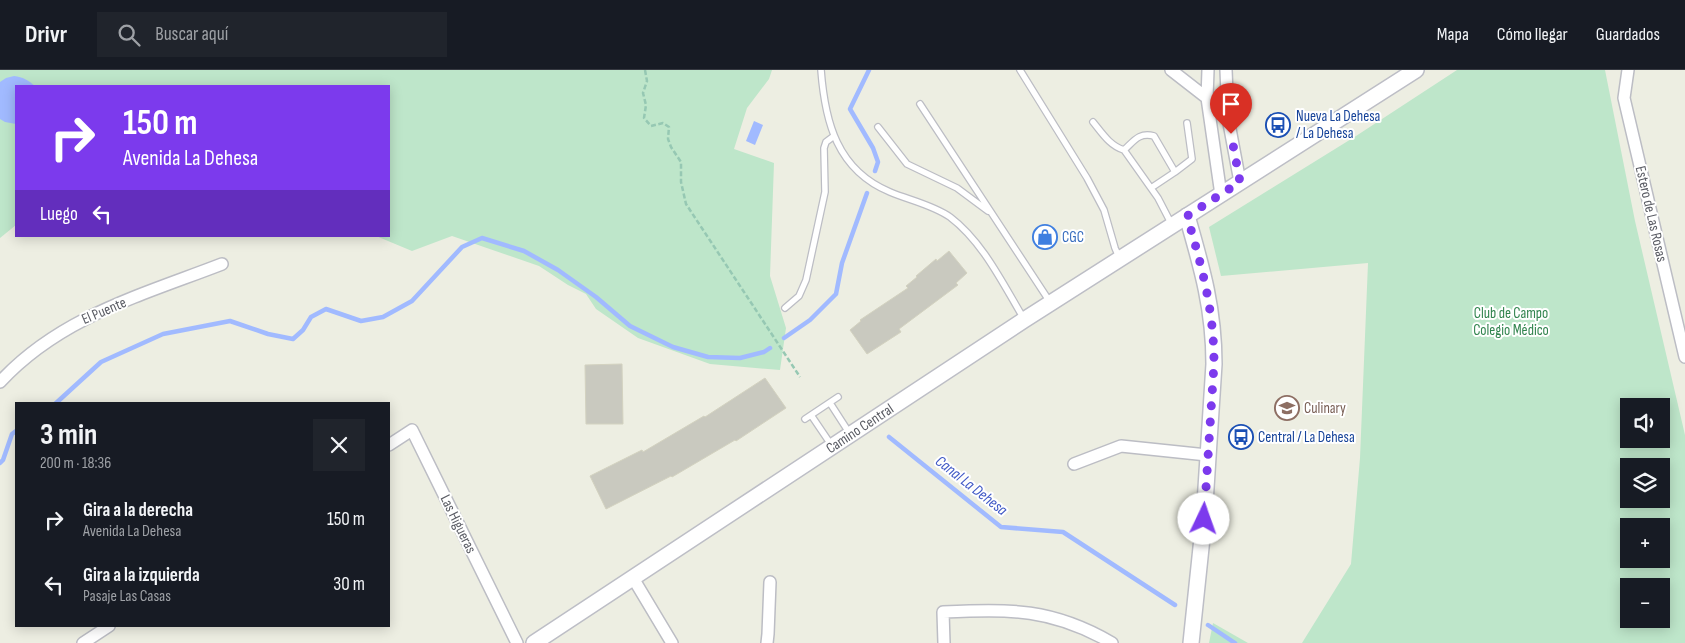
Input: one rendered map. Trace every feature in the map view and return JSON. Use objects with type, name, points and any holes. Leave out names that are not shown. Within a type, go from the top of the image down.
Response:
[{"type":"main road","name":"Camino Central","points":[[534,643],[1024,320],[1416,70]]},
{"type":"main road","points":[[1187,216],[1203,269],[1213,325],[1214,364],[1204,519],[1191,643]]},
{"type":"street","points":[[1171,70],[1207,98],[1227,107]]},
{"type":"street","points":[[1208,70],[1207,98],[1221,195]]},
{"type":"street","points":[[1226,70],[1228,118],[1240,182]]},
{"type":"street","name":"Estero de Las Rosas","points":[[1628,70],[1624,98],[1685,357]]},
{"type":"street","name":"El Puente","points":[[0,382],[27,356],[67,328],[109,308],[222,264]]},
{"type":"street","name":"Las Higueras","points":[[390,444],[412,430],[517,643]]},
{"type":"street","points":[[1074,464],[1121,446],[1207,455]]},
{"type":"street","points":[[633,578],[672,643]]},
{"type":"street","points":[[767,643],[770,582]]},
{"type":"street","points":[[944,643],[944,612],[996,610],[1036,614],[1077,625],[1112,643]]},
{"type":"street","points":[[83,643],[107,627]]},
{"type":"lane","points":[[821,70],[825,110],[834,136],[848,160],[872,183],[948,216],[964,229],[998,276],[1024,320]]},
{"type":"lane","points":[[1020,70],[1087,178],[1104,210],[1114,248],[1120,259]]},
{"type":"lane","points":[[920,104],[1051,303]]},
{"type":"lane","points":[[1093,122],[1109,142],[1116,148],[1124,150],[1151,188],[1172,225]]},
{"type":"lane","points":[[1151,188],[1192,159],[1187,123]]},
{"type":"lane","points":[[878,127],[907,164],[957,188],[992,214]]},
{"type":"lane","points":[[1124,150],[1137,138],[1146,134],[1154,136],[1175,172]]},
{"type":"lane","points":[[785,308],[799,296],[806,280],[825,192],[824,148],[826,142],[834,136]]},
{"type":"lane","points":[[832,446],[808,417],[838,397]]},
{"type":"lane","points":[[830,403],[850,434]]},
{"type":"path","points":[[645,70],[647,81],[643,93],[646,105],[644,118],[651,126],[663,123],[669,127],[668,139],[681,162],[681,182],[686,204],[800,377]]},
{"type":"green space","points":[[0,70],[772,70],[769,79],[747,108],[734,149],[774,163],[770,276],[786,328],[780,370],[710,364],[638,338],[596,309],[586,294],[539,266],[452,236],[412,251],[378,237],[390,237],[390,85],[15,85],[15,226],[0,238]]},
{"type":"green space","name":"Club de Campo Colegio Médico","points":[[1457,70],[1605,70],[1635,221],[1685,435],[1685,643],[1302,643],[1351,564],[1360,458],[1368,263],[1221,276],[1209,227],[1356,136]]},
{"type":"green space","points":[[1213,623],[1248,643],[1209,643]]},
{"type":"water","points":[[20,77],[34,85],[15,85],[15,124],[0,119],[0,82],[6,78]]},
{"type":"water","points":[[754,121],[763,125],[755,145],[746,141]]},
{"type":"building","points":[[949,251],[967,273],[956,283],[958,285],[899,329],[901,332],[867,354],[850,330],[860,320],[908,288],[906,286],[916,276]]},
{"type":"building","points":[[622,364],[623,424],[586,424],[585,365]]},
{"type":"building","points":[[765,378],[786,408],[736,441],[672,477],[606,509],[590,476],[642,450],[643,452],[705,417]]},
{"type":"waterway","points":[[869,70],[850,109],[873,148],[878,162],[875,171]]},
{"type":"waterway","points":[[784,338],[810,320],[836,294],[842,263],[867,193]]},
{"type":"waterway","points":[[57,402],[101,362],[163,334],[230,321],[268,334],[293,339],[303,330],[311,317],[326,309],[361,321],[383,317],[412,301],[462,247],[482,238],[524,251],[558,270],[596,297],[630,326],[673,347],[708,357],[740,358],[764,352],[770,348]]},
{"type":"waterway","points":[[0,463],[3,460],[12,434],[15,432]]},
{"type":"waterway","name":"Canal La Dehesa","points":[[889,437],[1001,527],[1063,532],[1175,605]]},
{"type":"waterway","name":"Canal La Dehesa","points":[[1208,625],[1235,643]]},
{"type":"place","name":"Nueva La Dehesa / La Dehesa","points":[[1278,125]]},
{"type":"place","name":"CGC","points":[[1045,237]]},
{"type":"place","name":"Culinary","points":[[1287,408]]},
{"type":"place","name":"Central / La Dehesa","points":[[1241,437]]},
{"type":"route","points":[[1204,519],[1214,341],[1212,317],[1203,269],[1187,216],[1240,182],[1231,134]]}]
